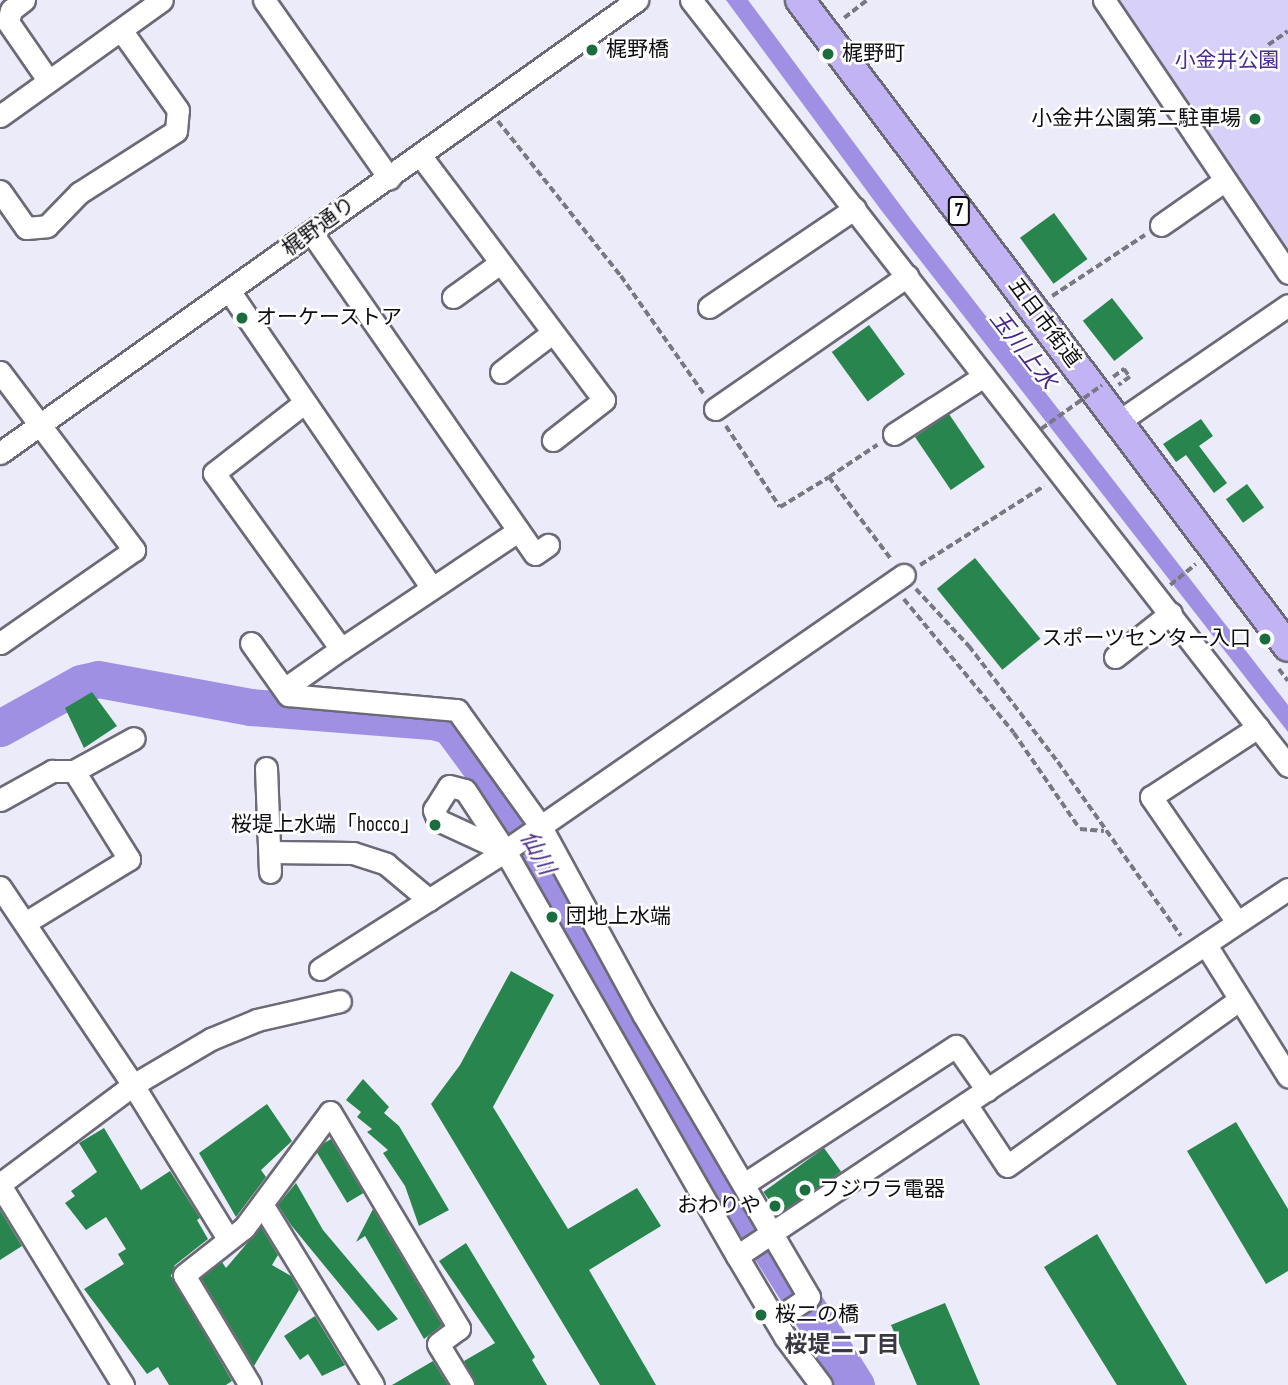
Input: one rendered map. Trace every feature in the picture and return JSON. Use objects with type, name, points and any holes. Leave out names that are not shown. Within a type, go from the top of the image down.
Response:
[{"type":"main road","name":"五日市街道","points":[[800,0],[1288,647]]},
{"type":"street","points":[[24,0],[11,10],[8,22],[48,80]]},
{"type":"street","points":[[264,0],[389,178]]},
{"type":"street","name":"梶野通り","points":[[0,453],[637,0]]},
{"type":"street","points":[[691,0],[1288,766]]},
{"type":"street","points":[[1104,0],[1288,273]]},
{"type":"street","points":[[0,116],[160,1]]},
{"type":"street","points":[[0,191],[26,228],[47,226],[79,193],[176,131],[178,110],[121,30]]},
{"type":"street","points":[[420,155],[604,400],[553,440]]},
{"type":"street","points":[[1161,225],[1224,181]]},
{"type":"street","points":[[709,307],[855,208]]},
{"type":"street","points":[[312,232],[535,554],[548,545]]},
{"type":"street","points":[[453,297],[500,263]]},
{"type":"street","points":[[715,409],[907,276]]},
{"type":"street","points":[[230,292],[432,588]]},
{"type":"street","points":[[1118,422],[1288,305]]},
{"type":"street","points":[[501,372],[552,333]]},
{"type":"street","points":[[0,372],[134,550],[0,643]]},
{"type":"street","points":[[894,434],[984,376]]},
{"type":"street","points":[[304,404],[214,473],[341,649]]},
{"type":"street","points":[[284,689],[519,531]]},
{"type":"street","points":[[320,969],[510,848],[898,580]]},
{"type":"street","points":[[1115,657],[1171,614]]},
{"type":"street","points":[[251,643],[288,695],[457,710],[541,827],[643,1014],[809,1297],[775,1320]]},
{"type":"street","points":[[1237,922],[1152,797],[1258,727]]},
{"type":"street","points":[[0,800],[52,771],[74,771],[134,737]]},
{"type":"street","points":[[267,768],[270,862],[354,853],[386,864],[429,900]]},
{"type":"street","points":[[25,923],[129,859],[74,771]]},
{"type":"street","points":[[510,848],[737,1256],[775,1320],[821,1385]]},
{"type":"street","points":[[0,887],[6,909],[25,923],[133,1085],[227,1237]]},
{"type":"street","points":[[737,1256],[774,1234],[1288,889]]},
{"type":"street","points":[[1199,949],[1239,1000],[1288,1076]]},
{"type":"street","points":[[966,1104],[1007,1166],[1239,1000]]},
{"type":"street","points":[[123,1385],[0,1184],[133,1085],[211,1040],[257,1020],[340,1001]]},
{"type":"street","points":[[744,1184],[956,1046],[987,1090]]},
{"type":"street","points":[[249,1385],[184,1275],[224,1246],[227,1237],[244,1228],[330,1112],[459,1328],[438,1344],[463,1385]]},
{"type":"street","points":[[262,1204],[373,1385]]},
{"type":"path","points":[[824,33],[867,0]]},
{"type":"path","points":[[1268,45],[1288,31]]},
{"type":"path","points":[[486,107],[621,276],[780,507],[894,434]]},
{"type":"path","points":[[1033,309],[1161,225]]},
{"type":"path","points":[[1041,429],[1102,385]]},
{"type":"path","points":[[898,580],[1062,474]]},
{"type":"path","points":[[829,477],[898,580],[1014,733],[1080,829],[1105,832]]},
{"type":"path","points":[[1166,589],[1197,563]]},
{"type":"path","points":[[898,580],[969,646],[1105,832],[1199,949]]},
{"type":"green space","name":"小金井公園","points":[[1114,0],[1288,0],[1288,263]]},
{"type":"shaded area","points":[[726,0],[748,0],[912,221],[1288,705],[1288,732],[881,210]]},
{"type":"building","points":[[1054,213],[1088,259],[1054,284],[1020,238]]},
{"type":"building","points":[[1112,298],[1143,338],[1114,361],[1083,321]]},
{"type":"building","points":[[869,325],[905,374],[868,401],[832,352]]},
{"type":"building","points":[[949,414],[985,467],[951,490],[915,437]]},
{"type":"building","points":[[1201,419],[1213,436],[1199,446],[1227,483],[1214,493],[1186,455],[1176,462],[1163,444]]},
{"type":"building","points":[[1247,484],[1264,507],[1243,523],[1226,499]]},
{"type":"building","points":[[975,558],[1040,639],[1002,670],[937,589]]},
{"type":"building","points":[[92,692],[117,726],[84,748],[65,708]]},
{"type":"building","points":[[511,971],[554,995],[493,1107],[568,1229],[637,1188],[661,1226],[589,1270],[656,1385],[600,1385],[431,1104],[460,1065]]},
{"type":"building","points":[[363,1079],[389,1107],[384,1113],[399,1126],[449,1210],[419,1226],[405,1186],[383,1153],[388,1150],[367,1132],[372,1129],[357,1117],[361,1112],[346,1100]]},
{"type":"building","points":[[267,1104],[292,1141],[261,1170],[266,1177],[236,1217],[199,1153]]},
{"type":"building","points":[[1236,1122],[1288,1209],[1288,1271],[1266,1284],[1187,1151]]},
{"type":"building","points":[[104,1128],[141,1190],[170,1171],[200,1218],[197,1220],[208,1239],[175,1265],[171,1276],[232,1381],[226,1385],[169,1385],[158,1367],[147,1374],[84,1289],[124,1264],[118,1254],[126,1249],[106,1217],[86,1230],[65,1203],[75,1196],[71,1191],[97,1172],[79,1143]]},
{"type":"building","points":[[331,1139],[363,1193],[347,1203],[315,1149]]},
{"type":"building","points":[[824,1148],[841,1171],[780,1216],[763,1192]]},
{"type":"building","points":[[296,1183],[323,1230],[398,1319],[378,1331],[291,1225],[278,1205]]},
{"type":"building","points":[[373,1209],[442,1325],[424,1339],[365,1236],[356,1242]]},
{"type":"building","points":[[0,1210],[22,1246],[0,1260]]},
{"type":"building","points":[[261,1227],[278,1255],[272,1265],[291,1276],[299,1290],[254,1366],[201,1278],[222,1262],[226,1268]]},
{"type":"building","points":[[1097,1234],[1187,1385],[1117,1385],[1044,1267]]},
{"type":"building","points":[[466,1243],[535,1357],[532,1360],[547,1385],[476,1385],[464,1361],[495,1343],[439,1261]]},
{"type":"building","points":[[945,1303],[980,1385],[917,1385],[891,1325]]},
{"type":"building","points":[[315,1316],[345,1365],[322,1376],[308,1354],[300,1360],[284,1336]]},
{"type":"building","points":[[433,1361],[448,1385],[392,1385]]},
{"type":"waterway","name":"仙川","points":[[0,728],[81,683],[98,679],[250,707],[434,721],[450,726],[517,817],[677,1101],[856,1385]]},
{"type":"place","name":"梶野橋","points":[[592,50]]},
{"type":"place","name":"梶野町","points":[[828,54]]},
{"type":"place","name":"小金井公園第二駐車場","points":[[1255,119]]},
{"type":"place","name":"オーケーストア","points":[[242,318]]},
{"type":"place","name":"スポーツセンター入口","points":[[1265,639]]},
{"type":"place","name":"桜堤上水端「hocco」","points":[[435,825]]},
{"type":"place","name":"団地上水端","points":[[552,917]]},
{"type":"place","name":"フジワラ電器","points":[[805,1190]]},
{"type":"place","name":"おわりや","points":[[775,1206]]},
{"type":"place","name":"桜二の橋","points":[[761,1315]]},
{"type":"district","name":"桜堤二丁目","points":[[842,1345]]},
{"type":"water label","name":"玉川上水","points":[[1023,350]]}]
